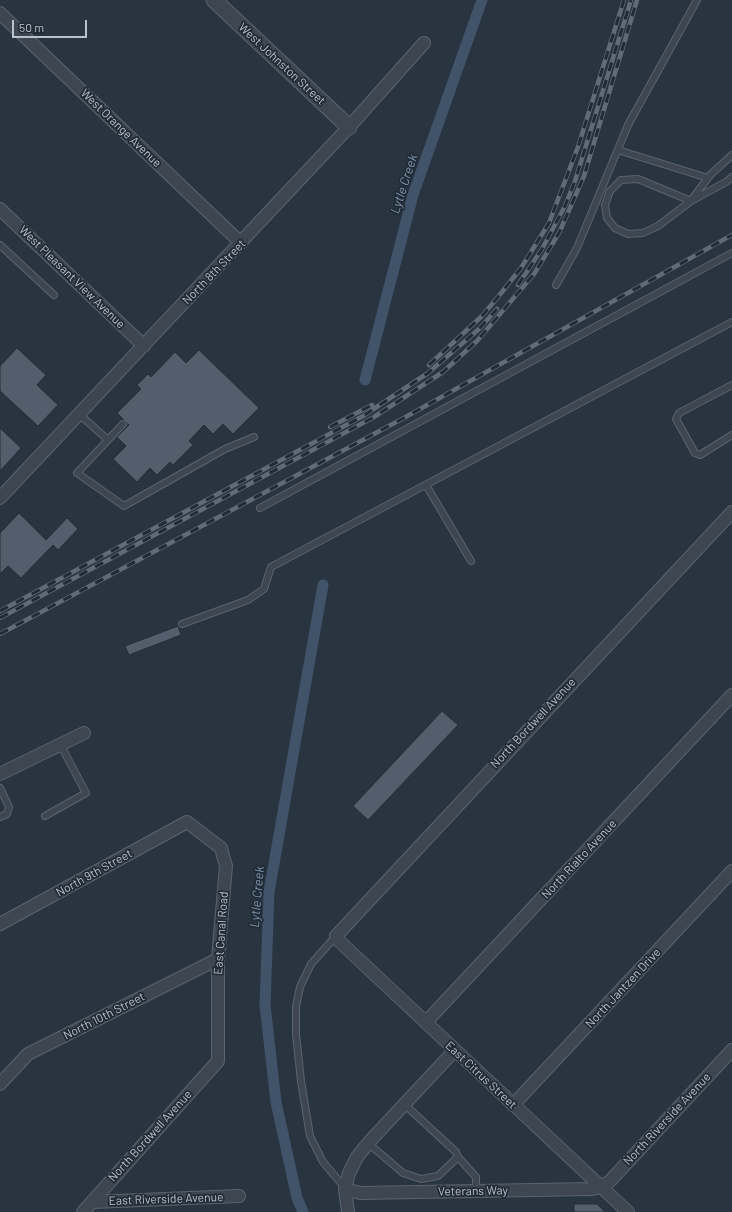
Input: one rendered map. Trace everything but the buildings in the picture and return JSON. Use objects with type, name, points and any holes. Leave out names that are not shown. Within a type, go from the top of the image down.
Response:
[{"type":"street","name":"West Johnston Street","points":[[214,0],[349,127]]},
{"type":"street","name":"West Orange Avenue","points":[[0,13],[241,243]]},
{"type":"street","name":"North 8th Street","points":[[0,498],[241,243],[349,127],[424,43]]},
{"type":"street","name":"West Pleasant View Avenue","points":[[0,208],[144,346]]},
{"type":"street","name":"North Bordwell Avenue","points":[[336,936],[732,512]]},
{"type":"street","name":"North Rialto Avenue","points":[[426,1022],[732,695]]},
{"type":"street","points":[[0,774],[84,733]]},
{"type":"street","name":"North 9th Street","points":[[0,924],[187,822]]},
{"type":"street","name":"East Canal Road","points":[[187,822],[221,848],[226,866],[218,959],[218,1060]]},
{"type":"street","name":"North Jantzen Drive","points":[[513,1105],[732,871]]},
{"type":"street","name":"East Citrus Street","points":[[336,936],[513,1105],[628,1212]]},
{"type":"street","name":"North 10th Street","points":[[0,1084],[28,1054],[218,959]]},
{"type":"street","points":[[348,1212],[345,1189],[349,1173],[357,1157],[368,1143],[455,1050]]},
{"type":"street","name":"North Riverside Avenue","points":[[601,1187],[610,1181],[732,1050]]},
{"type":"street","name":"North Bordwell Avenue","points":[[83,1212],[218,1060]]},
{"type":"street","name":"Veterans Way","points":[[345,1189],[360,1193],[592,1189],[601,1187]]},
{"type":"street","name":"East Riverside Avenue","points":[[93,1202],[239,1196]]},
{"type":"lane","points":[[556,285],[577,248],[628,126],[697,0]]},
{"type":"lane","points":[[618,150],[708,178]]},
{"type":"lane","points":[[691,201],[708,178],[732,155]]},
{"type":"lane","points":[[691,201],[638,179],[621,180],[610,191],[605,205],[607,218],[615,228],[628,234],[643,233],[658,226],[691,201],[726,182],[732,177]]},
{"type":"lane","points":[[599,195],[607,198]]},
{"type":"lane","points":[[0,245],[54,295]]},
{"type":"lane","points":[[260,508],[732,253]]},
{"type":"lane","points":[[182,624],[248,600],[264,589],[272,567],[732,322]]},
{"type":"lane","points":[[732,385],[679,413],[676,419],[694,453],[700,455],[732,435]]},
{"type":"lane","points":[[79,414],[108,440]]},
{"type":"lane","points":[[123,424],[77,473],[124,506],[224,449],[254,437]]},
{"type":"lane","points":[[426,485],[471,561]]},
{"type":"lane","points":[[46,816],[86,793],[60,744]]},
{"type":"lane","points":[[0,788],[9,807],[7,814],[0,817]]},
{"type":"lane","points":[[336,936],[311,964],[300,987],[296,1007],[296,1034],[300,1081],[310,1136],[324,1162],[345,1189]]},
{"type":"lane","points":[[404,1104],[456,1152],[458,1157],[476,1177],[476,1191]]},
{"type":"lane","points":[[368,1143],[403,1173],[421,1179],[438,1176],[458,1157]]},
{"type":"waterway","name":"Lytle Creek","points":[[365,380],[413,195],[482,0]]},
{"type":"waterway","name":"Lytle Creek","points":[[303,1212],[297,1198],[276,1102],[265,1005],[269,892],[323,585]]},
{"type":"railway","points":[[429,365],[482,316],[521,268],[549,223],[578,147],[624,0]]},
{"type":"railway","points":[[518,285],[542,249],[565,206],[575,181],[631,0]]},
{"type":"railway","points":[[0,618],[374,417],[443,372],[477,341],[534,274],[559,233],[584,176],[637,0]]},
{"type":"railway","points":[[0,634],[402,419],[732,235]]},
{"type":"railway","points":[[0,611],[363,416],[428,373],[479,329],[497,309]]},
{"type":"railway","points":[[330,427],[372,405]]}]
